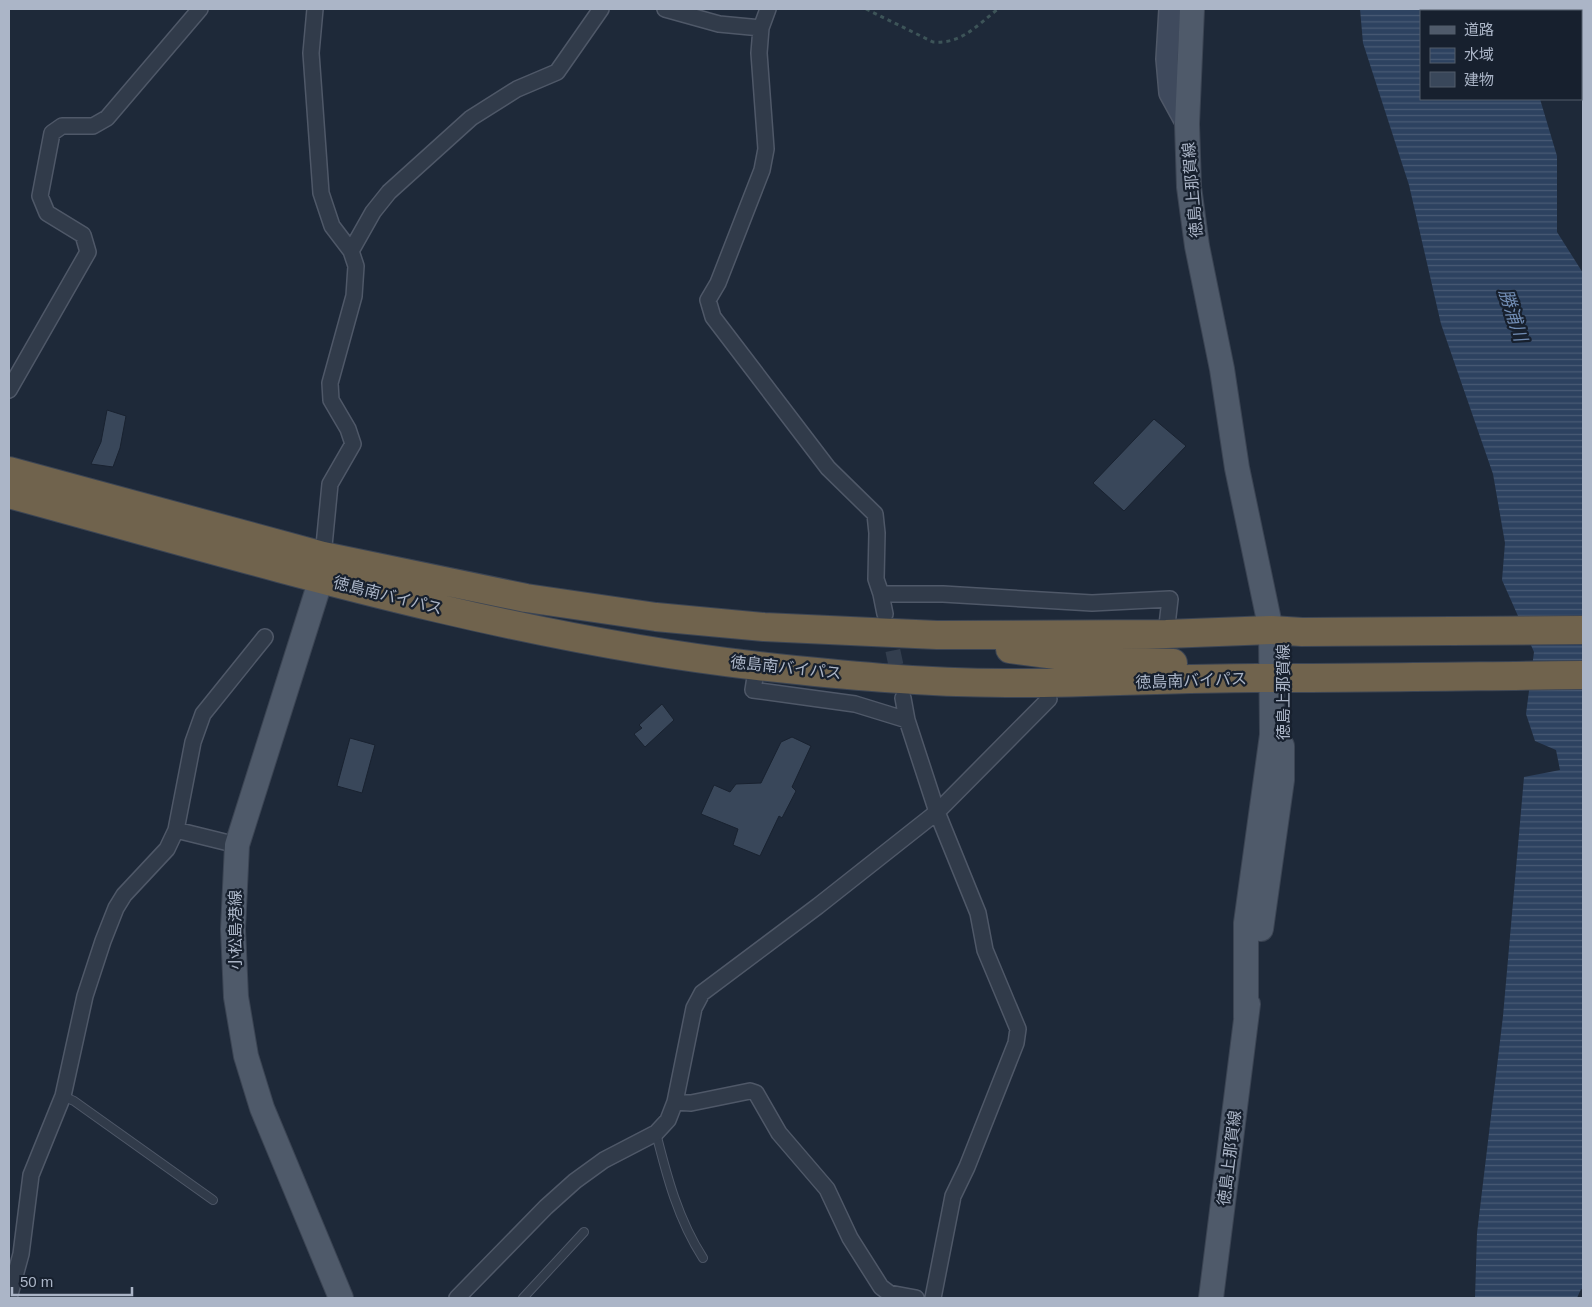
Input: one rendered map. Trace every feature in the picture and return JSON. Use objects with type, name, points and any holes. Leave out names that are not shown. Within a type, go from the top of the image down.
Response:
[{"type":"highway","name":"徳島南バイパス","points":[[9,471],[512,625],[644,650],[758,666],[842,674],[1001,683],[1282,673],[1583,675]]},
{"type":"highway","name":"徳島南バイパス","points":[[9,494],[322,567],[572,606],[656,617],[764,627],[937,635],[1583,630]]},
{"type":"highway","points":[[937,635],[999,648],[1102,661],[1161,663],[1282,673]]},
{"type":"main road","points":[[1170,9],[1167,59],[1170,93],[1187,124]]},
{"type":"main road","name":"徳島上那賀線","points":[[1192,9],[1187,124],[1190,187],[1197,246],[1222,369],[1248,463],[1285,631],[1282,673],[1282,780],[1267,893],[1246,1018],[1212,1298]]},
{"type":"main road","name":"小松島港線","points":[[322,567],[238,845],[233,929],[236,997],[246,1056],[262,1108],[341,1298]]},
{"type":"street","points":[[9,390],[88,252],[83,235],[47,213],[40,196],[52,133],[62,126],[93,126],[107,118],[200,9]]},
{"type":"street","points":[[315,9],[311,53],[321,193],[332,226],[343,243],[351,251],[356,266],[354,296],[330,384],[332,400],[348,428],[353,444],[330,484],[322,567]]},
{"type":"street","points":[[351,251],[373,212],[389,192],[471,118],[517,89],[557,72],[601,9]]},
{"type":"street","points":[[665,9],[719,24],[761,28]]},
{"type":"street","points":[[768,9],[761,28],[759,53],[766,149],[762,170],[718,283],[708,300],[713,316],[828,468],[875,514],[877,533],[876,579],[885,614]]},
{"type":"street","points":[[881,594],[942,594],[1092,603],[1170,599],[1166,634]]},
{"type":"street","points":[[10,1298],[15,1252],[30,1175],[63,1096],[84,996],[116,908],[124,895],[167,849],[176,830],[193,742],[203,714],[264,637]]},
{"type":"street","points":[[758,666],[753,690],[855,704],[908,720]]},
{"type":"street","points":[[903,698],[936,812],[978,914],[985,950],[1018,1029],[1016,1043],[984,1125],[953,1196],[933,1298]]},
{"type":"street","points":[[457,1298],[546,1207],[575,1181],[604,1160],[656,1133],[668,1120],[675,1102],[694,1008],[702,993],[849,883],[936,812],[1049,699]]},
{"type":"street","points":[[176,830],[238,845]]},
{"type":"street","points":[[675,1102],[691,1103],[750,1091],[756,1093],[779,1133],[827,1189],[850,1238],[881,1287],[889,1293],[916,1298]]},
{"type":"lane","points":[[63,1096],[74,1100],[213,1200]]},
{"type":"lane","points":[[656,1133],[666,1176],[679,1213],[691,1239],[703,1258]]},
{"type":"lane","points":[[523,1298],[584,1232]]},
{"type":"path","points":[[866,9],[933,42],[945,43],[957,40],[998,9]]},
{"type":"water","name":"勝浦川","points":[[1360,9],[1514,9],[1420,10],[1420,100],[1540,100],[1557,156],[1557,232],[1583,273],[1583,1290],[1581,1289],[1577,1298],[1475,1298],[1477,1233],[1503,1016],[1524,777],[1560,770],[1556,750],[1535,741],[1526,714],[1534,652],[1502,580],[1505,543],[1493,474],[1441,324],[1409,185],[1363,43]]},
{"type":"building","points":[[107,410],[126,416],[120,448],[113,467],[91,464],[101,442]]},
{"type":"building","points":[[1154,419],[1186,446],[1124,511],[1093,483]]},
{"type":"building","points":[[662,704],[674,720],[645,747],[634,734],[642,728],[639,725]]},
{"type":"building","points":[[792,737],[811,746],[792,787],[796,791],[782,818],[779,816],[760,856],[733,845],[738,829],[701,814],[714,785],[730,792],[736,784],[761,783],[781,742]]},
{"type":"building","points":[[350,738],[375,745],[362,793],[337,786]]},
{"type":"tunnel","points":[[888,628],[900,684]]}]
